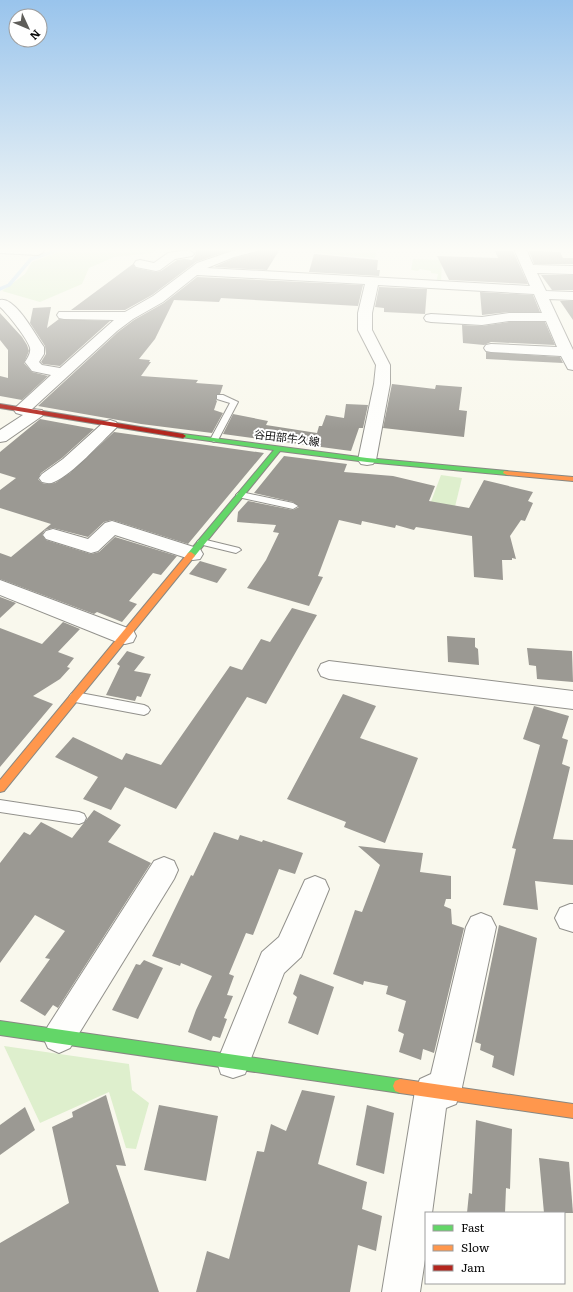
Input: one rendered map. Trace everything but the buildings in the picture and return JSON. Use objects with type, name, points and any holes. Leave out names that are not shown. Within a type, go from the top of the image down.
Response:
[{"type":"street","points":[[11,309],[37,347],[37,354],[32,362],[37,368],[63,373]]},
{"type":"street","points":[[0,437],[29,411],[63,373],[112,328],[140,309]]},
{"type":"street","points":[[366,309],[365,330],[384,365],[382,384],[367,460]]},
{"type":"street","points":[[547,309],[570,357]]},
{"type":"street","points":[[64,316],[128,316]]},
{"type":"street","points":[[431,318],[482,321],[509,317],[551,319],[566,322]]},
{"type":"street","points":[[492,348],[570,357]]},
{"type":"street","name":"谷田部牛久線","points":[[0,406],[110,425],[367,460],[573,479]]},
{"type":"street","points":[[48,478],[69,463],[110,425]]},
{"type":"street","points":[[0,788],[279,448]]},
{"type":"street","points":[[53,535],[91,547],[112,527],[197,548]]},
{"type":"street","points":[[0,587],[125,636]]},
{"type":"street","points":[[329,670],[573,700]]},
{"type":"street","points":[[59,1037],[164,870]]},
{"type":"street","points":[[232,1062],[273,963],[290,947],[315,889]]},
{"type":"street","points":[[401,1292],[438,1092],[481,927]]},
{"type":"street","points":[[0,1028],[573,1111]]},
{"type":"lane","points":[[214,440],[234,402],[220,397]]},
{"type":"lane","points":[[241,495],[293,506]]},
{"type":"lane","points":[[197,548],[236,550]]},
{"type":"lane","points":[[75,696],[144,710]]},
{"type":"lane","points":[[0,806],[79,818]]},
{"type":"green space","points":[[441,475],[462,478],[452,519],[426,515]]},
{"type":"green space","points":[[4,1046],[129,1064],[132,1090],[149,1103],[136,1149],[126,1148],[109,1092],[40,1123]]},
{"type":"traffic: fast","points":[[183,436],[367,460],[507,473]]},
{"type":"traffic: fast","points":[[191,555],[279,448]]},
{"type":"traffic: fast","points":[[0,1028],[400,1086]]},
{"type":"traffic: slow","points":[[507,473],[573,479]]},
{"type":"traffic: slow","points":[[0,788],[191,555]]},
{"type":"traffic: slow","points":[[400,1086],[573,1111]]},
{"type":"traffic: jam","points":[[0,406],[183,436]]}]
